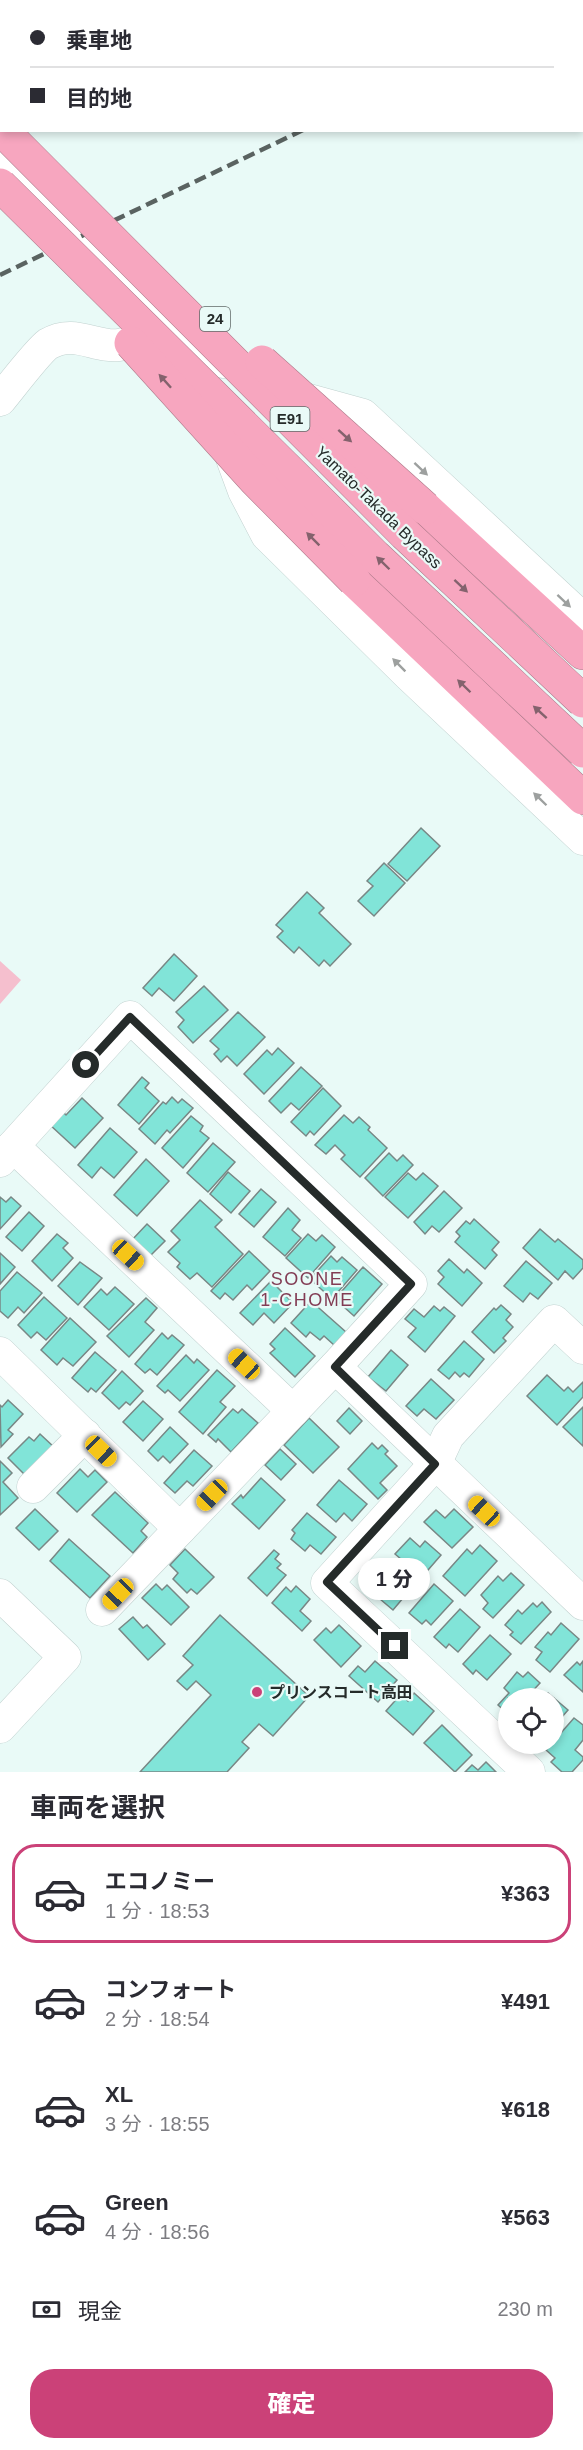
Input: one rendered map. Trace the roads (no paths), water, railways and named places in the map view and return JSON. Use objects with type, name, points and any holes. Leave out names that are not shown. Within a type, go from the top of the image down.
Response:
[{"type":"highway","name":"24","points":[[5,132],[583,653]]},
{"type":"highway","name":"Yamato-Takada Bypass","points":[[5,132],[405,534],[583,701]]},
{"type":"highway","name":"E91","points":[[2,164],[375,556],[583,751]]},
{"type":"highway","points":[[0,195],[255,480],[370,596],[583,798]]},
{"type":"street","points":[[2,164],[156,318],[269,390],[363,415],[583,619]]},
{"type":"street","points":[[0,400],[47,345],[69,337],[119,347],[141,336],[156,318]]},
{"type":"street","points":[[156,318],[201,390],[225,438],[244,490],[267,535],[409,675],[583,839]]},
{"type":"street","points":[[102,1610],[180,1528],[293,1411],[335,1367],[411,1284],[130,1017],[7,1154],[293,1411]]},
{"type":"street","points":[[530,1772],[327,1582],[435,1464],[448,1436],[554,1321],[583,1348]]},
{"type":"street","points":[[335,1367],[583,1604]]},
{"type":"street","points":[[5,1369],[85,1436],[180,1528]]},
{"type":"street","points":[[33,1487],[85,1436]]},
{"type":"street","points":[[0,1595],[65,1657],[0,1727]]},
{"type":"railway","points":[[0,275],[299,132]]},
{"type":"place","name":"プリンスコート高田","points":[[257,1692]]},
{"type":"district","name":"SOONE 1-CHOME","points":[[307,1289]]}]
